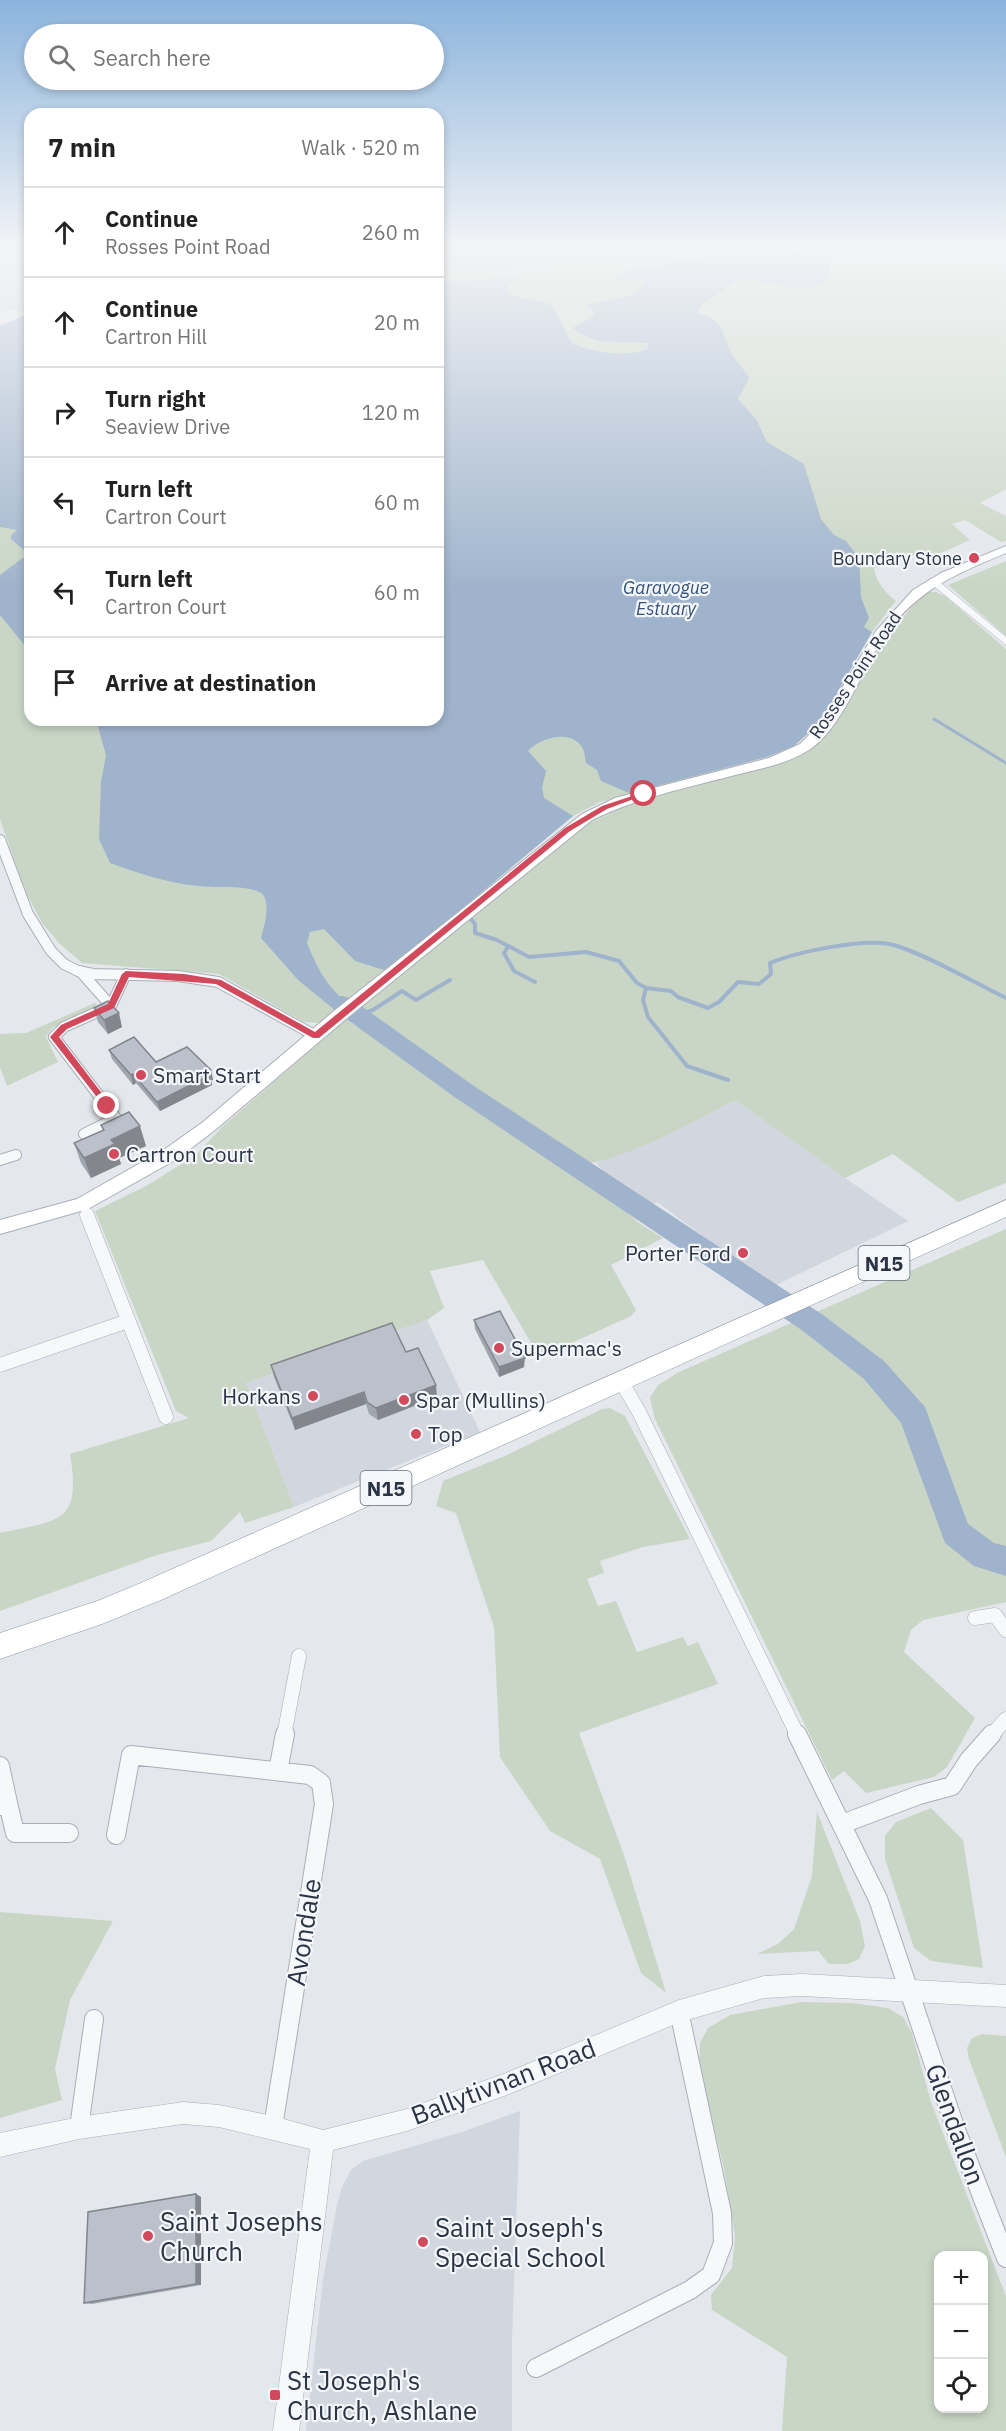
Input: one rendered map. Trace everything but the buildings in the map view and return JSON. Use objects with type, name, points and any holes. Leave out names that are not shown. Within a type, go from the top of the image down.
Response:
[{"type":"highway","name":"N15","points":[[0,1646],[102,1612],[152,1591],[1006,1208]]},
{"type":"main road","name":"Rosses Point Road","points":[[0,1227],[82,1204],[120,1185],[209,1126],[363,996],[587,817],[620,801],[774,760],[805,747],[826,725],[886,627],[917,592],[933,581],[1006,549]]},
{"type":"street","points":[[933,581],[1006,642]]},
{"type":"street","points":[[0,840],[11,877],[32,921],[53,951],[73,969],[184,977],[218,982],[316,1036]]},
{"type":"street","points":[[80,971],[111,1006]]},
{"type":"street","points":[[84,1134],[116,1118],[54,1037],[64,1027],[111,1006],[126,974]]},
{"type":"street","points":[[0,1160],[16,1155]]},
{"type":"street","points":[[87,1215],[166,1417]]},
{"type":"street","points":[[0,1365],[128,1321]]},
{"type":"street","name":"Glendallon","points":[[621,1381],[644,1422],[878,1899],[956,2130],[1005,2254]]},
{"type":"street","points":[[975,1618],[995,1615],[1006,1630]]},
{"type":"street","points":[[278,1772],[299,1656]]},
{"type":"street","points":[[842,1824],[919,1795],[952,1786],[969,1760],[1006,1719]]},
{"type":"street","name":"Avondale","points":[[116,1835],[131,1755],[310,1776],[321,1783],[324,1804],[273,2127]]},
{"type":"street","points":[[0,1766],[4,1804],[15,1833],[69,1833]]},
{"type":"street","name":"Ballytivnan Road","points":[[0,2145],[79,2128],[183,2113],[219,2116],[273,2127],[323,2141],[406,2120],[507,2084],[679,2011],[764,1987],[802,1985],[1006,1996]]},
{"type":"street","points":[[536,2368],[690,2290],[711,2276],[723,2243],[722,2213],[679,2011]]},
{"type":"street","points":[[79,2128],[94,2019]]},
{"type":"street","points":[[286,2431],[323,2141]]},
{"type":"shaded area","points":[[735,1100],[908,1221],[772,1287],[657,1202],[649,1207],[611,1181],[596,1163],[652,1140]]},
{"type":"shaded area","points":[[427,1320],[480,1432],[294,1507],[246,1383]]},
{"type":"shaded area","name":"Saint Joseph's Special School","points":[[520,2111],[512,2340],[512,2431],[306,2431],[323,2279],[337,2205],[342,2187],[351,2170],[363,2161],[462,2132]]},
{"type":"green space","name":"Garavogue Estuary","points":[[444,361],[1006,361],[1006,489],[980,503],[1006,516],[1006,541],[1001,542],[965,520],[952,524],[970,540],[923,561],[909,553],[885,559],[880,557],[874,570],[885,591],[896,601],[867,638],[832,702],[815,727],[794,746],[767,757],[600,802],[573,816],[320,1023],[304,1022],[219,974],[82,963],[60,944],[42,923],[24,889],[0,819],[0,389],[24,378],[24,726],[444,726]]},
{"type":"green space","points":[[1006,561],[1006,636],[948,585]]},
{"type":"green space","points":[[928,592],[945,596],[1006,649],[1006,1183],[958,1202],[893,1154],[845,1178],[735,1100],[640,1147],[601,1161],[585,1164],[463,1089],[397,1034],[355,1010],[577,829],[629,804],[789,760],[850,694],[886,638],[914,604]]},
{"type":"green space","points":[[95,1003],[97,1005],[94,1009],[52,1028],[46,1037],[58,1062],[7,1086],[0,1067],[0,1034],[26,1033]]},
{"type":"green space","points":[[346,1019],[357,1027],[369,1030],[431,1080],[450,1089],[587,1177],[639,1223],[663,1238],[611,1265],[636,1310],[631,1316],[545,1355],[534,1348],[483,1260],[430,1271],[444,1308],[427,1320],[246,1383],[294,1507],[245,1523],[240,1512],[211,1541],[157,1555],[0,1611],[0,1533],[51,1521],[61,1515],[68,1507],[72,1494],[73,1477],[70,1454],[189,1418],[176,1411],[95,1211],[146,1186],[196,1155],[222,1127]]},
{"type":"green space","points":[[1006,1229],[1006,1556],[986,1546],[971,1532],[960,1515],[950,1496],[922,1414],[916,1439],[938,1500],[933,1509],[972,1558],[993,1570],[1006,1572],[1006,1602],[923,1620],[911,1630],[904,1652],[975,1718],[947,1767],[934,1777],[866,1793],[844,1771],[832,1780],[655,1419],[650,1398],[658,1385],[679,1372]]},
{"type":"green space","points":[[610,1408],[625,1416],[690,1539],[643,1547],[600,1561],[604,1573],[587,1579],[598,1606],[616,1601],[637,1652],[683,1637],[688,1646],[698,1642],[718,1684],[579,1733],[625,1858],[666,1993],[641,1973],[600,1859],[550,1831],[500,1757],[494,1627],[456,1513],[436,1506],[443,1481],[507,1455],[602,1409]]},
{"type":"green space","points":[[931,1808],[963,1840],[983,1968],[931,1961],[914,1948],[885,1859],[885,1836],[896,1822]]},
{"type":"green space","points":[[817,1812],[860,1921],[865,1946],[859,1959],[848,1964],[829,1964],[818,1951],[757,1954],[778,1944],[794,1929],[812,1876]]},
{"type":"green space","points":[[0,1912],[113,1921],[70,2000],[55,2069],[62,2100],[0,2118]]},
{"type":"green space","points":[[802,2002],[852,2003],[888,2008],[903,2017],[912,2033],[931,2102],[1006,2296],[1006,2431],[782,2431],[787,2357],[712,2310],[711,2295],[732,2268],[735,2236],[724,2169],[699,2066],[700,2043],[708,2028],[730,2015]]},
{"type":"green space","points":[[982,2034],[1006,2036],[1006,2157],[969,2059],[967,2048],[972,2038]]},
{"type":"water","points":[[0,361],[24,361],[24,550],[11,539],[11,535],[17,530],[0,527]]},
{"type":"water","name":"Garavogue Estuary","points":[[444,361],[737,361],[749,378],[738,399],[756,419],[767,442],[804,464],[821,519],[834,535],[846,541],[859,558],[861,597],[869,618],[864,627],[872,632],[815,727],[794,746],[767,757],[629,793],[601,781],[597,770],[586,763],[583,749],[571,739],[556,737],[533,746],[528,751],[546,771],[542,788],[544,798],[573,816],[421,943],[384,970],[355,961],[324,929],[310,932],[307,943],[318,967],[327,982],[345,1001],[335,1010],[299,981],[261,938],[266,917],[266,901],[261,893],[241,888],[175,882],[110,863],[99,839],[101,782],[106,755],[98,726],[444,726]]},
{"type":"water","points":[[24,557],[24,645],[0,615],[0,575]]},
{"type":"waterway","points":[[934,719],[1006,763]]},
{"type":"waterway","points":[[469,917],[475,924],[475,933],[497,940],[529,957],[586,952],[619,961],[637,983],[646,988]]},
{"type":"waterway","points":[[646,988],[671,991],[678,997],[708,1008],[719,1002],[738,982],[759,984],[771,974],[770,963],[815,950],[852,944],[885,943],[938,963],[1006,998]]},
{"type":"waterway","points":[[508,947],[504,953],[514,971],[535,982]]},
{"type":"waterway","points":[[358,1015],[373,1010],[402,991],[416,1000],[450,980]]},
{"type":"waterway","points":[[646,988],[643,1000],[648,1017],[687,1066],[728,1080]]},
{"type":"waterway","points":[[342,1004],[465,1092],[813,1323],[874,1370],[914,1416],[956,1533],[985,1555],[1006,1561]]},
{"type":"place","name":"Boundary Stone","points":[[974,558]]},
{"type":"place","name":"Smart Start","points":[[141,1075]]},
{"type":"place","name":"Cartron Court","points":[[114,1154]]},
{"type":"place","name":"Porter Ford","points":[[743,1253]]},
{"type":"place","name":"Supermac's","points":[[499,1348]]},
{"type":"place","name":"Horkans","points":[[313,1396]]},
{"type":"place","name":"Spar (Mullins)","points":[[404,1400]]},
{"type":"place","name":"Top","points":[[416,1434]]},
{"type":"place","name":"Saint Josephs Church","points":[[148,2236]]},
{"type":"place","name":"Saint Joseph's Special School","points":[[423,2242]]},
{"type":"place","name":"St Joseph's Church, Ashlane","points":[[275,2395]]},
{"type":"route","points":[[107,1106],[54,1037],[64,1027],[111,1006],[126,974],[209,979],[233,989],[316,1036],[568,830],[604,808],[644,794]]}]
